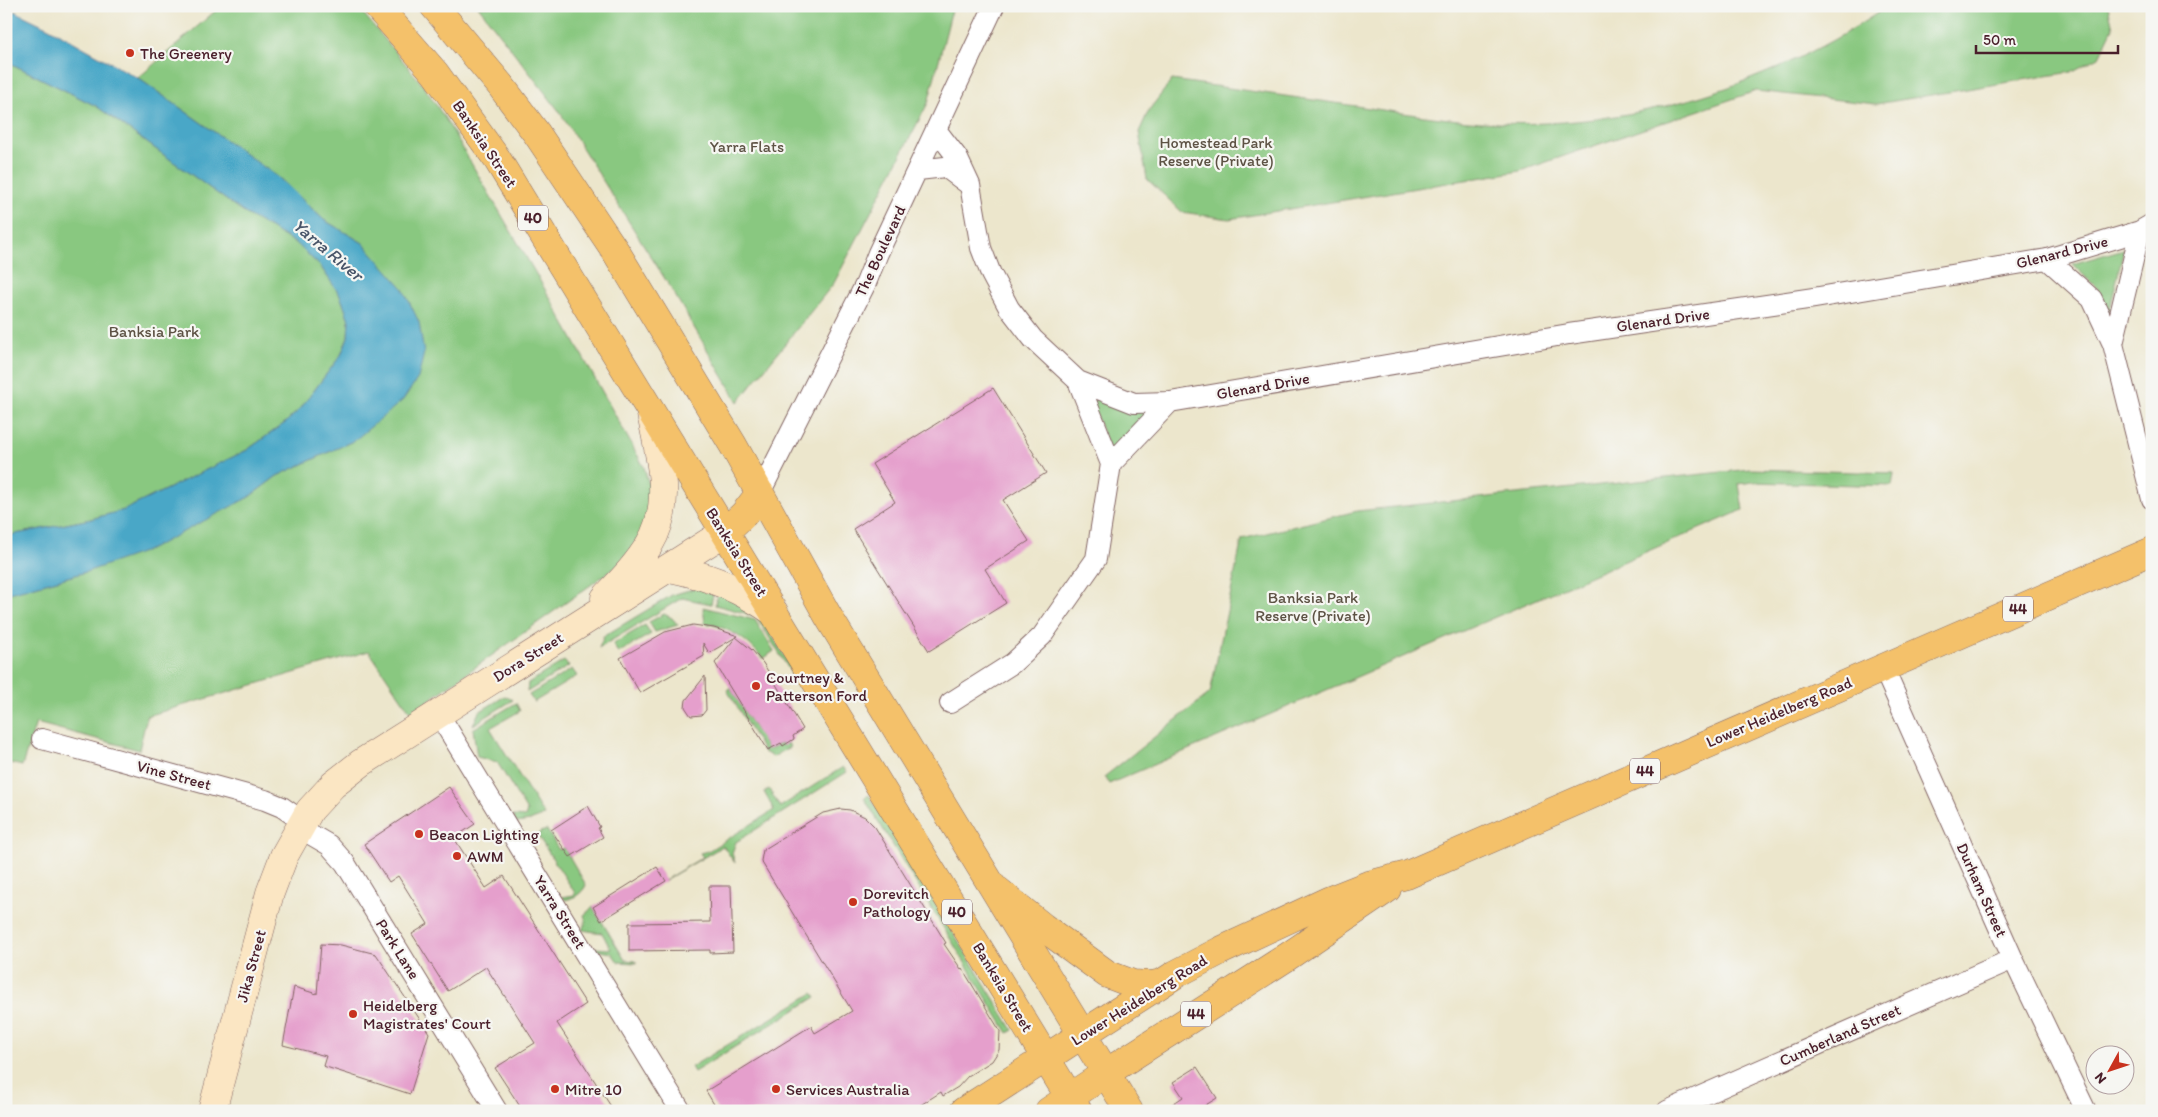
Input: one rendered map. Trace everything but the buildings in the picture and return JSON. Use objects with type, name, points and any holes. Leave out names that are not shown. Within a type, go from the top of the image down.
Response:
[{"type":"main road","name":"Banksia Street","points":[[377,6],[435,73],[480,133],[1046,1058],[1066,1106]]},
{"type":"main road","name":"40","points":[[434,6],[501,86],[559,164],[648,304],[760,493],[828,616],[1129,1111]]},
{"type":"main road","points":[[583,624],[642,556],[650,544],[660,521],[664,494],[663,479],[650,410]]},
{"type":"main road","name":"Dora Street","points":[[300,824],[320,798],[350,771],[438,713],[583,624],[725,532],[744,514],[760,493]]},
{"type":"main road","name":"Lower Heidelberg Road","points":[[964,1111],[1162,982],[1213,955],[1330,900],[1368,885],[1406,875],[2152,551]]},
{"type":"main road","points":[[670,568],[720,581],[747,594],[774,612]]},
{"type":"main road","name":"Jika Street","points":[[212,1111],[270,893],[284,856],[300,824]]},
{"type":"main road","name":"Lower Heidelberg Road","points":[[1066,1106],[1106,1073],[1287,957],[1406,875]]},
{"type":"main road","points":[[993,887],[1107,974],[1133,984],[1150,985],[1162,982]]},
{"type":"street","name":"The Boulevard","points":[[760,493],[866,283],[878,253],[994,6]]},
{"type":"street","name":"Glenard Drive","points":[[937,130],[957,157],[970,185],[981,248],[991,274],[1009,308],[1033,339],[1078,381],[1134,403],[1170,402],[1569,334],[1814,298],[2047,259],[2146,227]]},
{"type":"street","points":[[918,170],[945,167],[970,185]]},
{"type":"street","points":[[2113,344],[2146,227]]},
{"type":"street","points":[[2047,259],[2092,299],[2113,344],[2152,499]]},
{"type":"street","name":"Glenard Drive","points":[[1078,381],[1111,464]]},
{"type":"street","points":[[950,702],[1013,663],[1042,636],[1096,559],[1111,464],[1170,402]]},
{"type":"street","name":"Durham Street","points":[[1883,667],[2013,959],[2086,1111]]},
{"type":"street","name":"Yarra Street","points":[[438,713],[682,1111]]},
{"type":"street","name":"Vine Street","points":[[42,739],[265,800],[282,807],[300,824]]},
{"type":"street","name":"Park Lane","points":[[300,824],[328,845],[345,863],[497,1111]]},
{"type":"street","name":"Cumberland Street","points":[[1667,1111],[2013,959]]},
{"type":"green space","points":[[221,6],[357,6],[423,85],[446,120],[553,303],[644,467],[652,496],[642,537],[616,567],[411,713],[369,651],[147,716],[139,750],[36,723],[22,766],[6,762],[6,594],[86,572],[249,497],[277,476],[355,440],[363,243],[324,220],[278,177],[138,78]]},
{"type":"green space","name":"Yarra Flats","points":[[478,6],[955,6],[951,13],[928,103],[834,283],[738,402],[672,290],[559,111]]},
{"type":"green space","name":"Homestead Park Reserve (Private)","points":[[1888,6],[2108,6],[2113,28],[2099,57],[2071,72],[1876,104],[1756,91],[1520,171],[1229,219],[1182,212],[1147,179],[1139,132],[1149,110],[1172,80],[1463,120],[1499,123],[1550,123],[1602,118],[1653,109],[1703,96],[1752,78],[1799,58],[1845,33]]},
{"type":"green space","name":"Banksia Park","points":[[6,61],[96,106],[243,212],[297,244],[321,267],[340,295],[349,320],[348,337],[341,355],[300,409],[285,423],[247,450],[124,510],[91,519],[6,536]]},
{"type":"green space","points":[[2124,249],[2109,313],[2097,288],[2072,264]]},
{"type":"green space","points":[[1086,390],[1160,407],[1112,456]]},
{"type":"green space","name":"Banksia Park Reserve (Private)","points":[[1750,469],[1894,473],[1892,486],[1753,482],[1739,484],[1743,510],[1109,784],[1104,777],[1210,693],[1242,539],[1357,511]]},
{"type":"green space","points":[[699,587],[715,587],[711,604],[682,598],[599,648],[604,636],[672,595]]},
{"type":"green space","points":[[718,588],[758,613],[796,674],[793,676],[756,616],[715,605]]},
{"type":"green space","points":[[703,607],[755,620],[774,651],[763,659],[737,635],[705,623]]},
{"type":"green space","points":[[664,614],[672,618],[678,625],[655,632],[649,622]]},
{"type":"green space","points":[[645,625],[651,634],[618,653],[613,644]]},
{"type":"green space","points":[[564,661],[569,666],[527,692],[528,683]]},
{"type":"green space","points":[[572,669],[577,676],[534,702],[529,695]]},
{"type":"green space","points":[[736,683],[731,689],[768,750],[781,743],[783,746],[788,743],[790,747],[773,757],[764,752],[727,690]]},
{"type":"green space","points":[[505,696],[513,700],[473,725],[479,712]]},
{"type":"green space","points":[[516,703],[520,711],[490,728],[544,815],[530,821],[516,823],[513,816],[525,817],[527,811],[497,762],[477,757],[473,729]]},
{"type":"green space","points":[[843,767],[847,772],[736,842],[732,853],[735,863],[723,846],[665,880],[703,857],[700,853],[708,851],[774,810],[764,792],[769,789],[780,807]]},
{"type":"green space","points":[[869,795],[1013,1030],[1008,1033],[864,798]]},
{"type":"green space","points":[[547,830],[559,850],[565,849],[586,885],[575,897],[565,900],[562,897],[574,895],[575,893],[538,836],[540,832]]},
{"type":"green space","points":[[593,907],[625,960],[636,961],[636,963],[618,962],[612,953],[595,950],[594,948],[611,949],[602,933],[582,930],[586,921],[584,915]]},
{"type":"green space","points":[[813,993],[816,997],[694,1072],[691,1067]]},
{"type":"water","name":"Yarra River","points":[[6,7],[49,28],[138,78],[278,177],[324,220],[363,243],[402,287],[419,322],[424,353],[418,378],[403,400],[355,440],[277,476],[249,497],[149,550],[86,572],[6,594],[6,536],[91,519],[124,510],[247,450],[285,423],[300,409],[341,355],[348,337],[349,320],[340,295],[321,267],[297,244],[243,212],[96,106],[6,61]]},
{"type":"place","name":"The Greenery","points":[[130,53]]},
{"type":"place","name":"Courtney & Patterson Ford","points":[[756,686]]},
{"type":"place","name":"Beacon Lighting","points":[[419,834]]},
{"type":"place","name":"AWM","points":[[457,856]]},
{"type":"place","name":"Dorevitch Pathology","points":[[853,902]]},
{"type":"place","name":"Heidelberg Magistrates' Court","points":[[353,1014]]},
{"type":"place","name":"Mitre 10","points":[[555,1089]]},
{"type":"place","name":"Services Australia","points":[[776,1089]]}]
